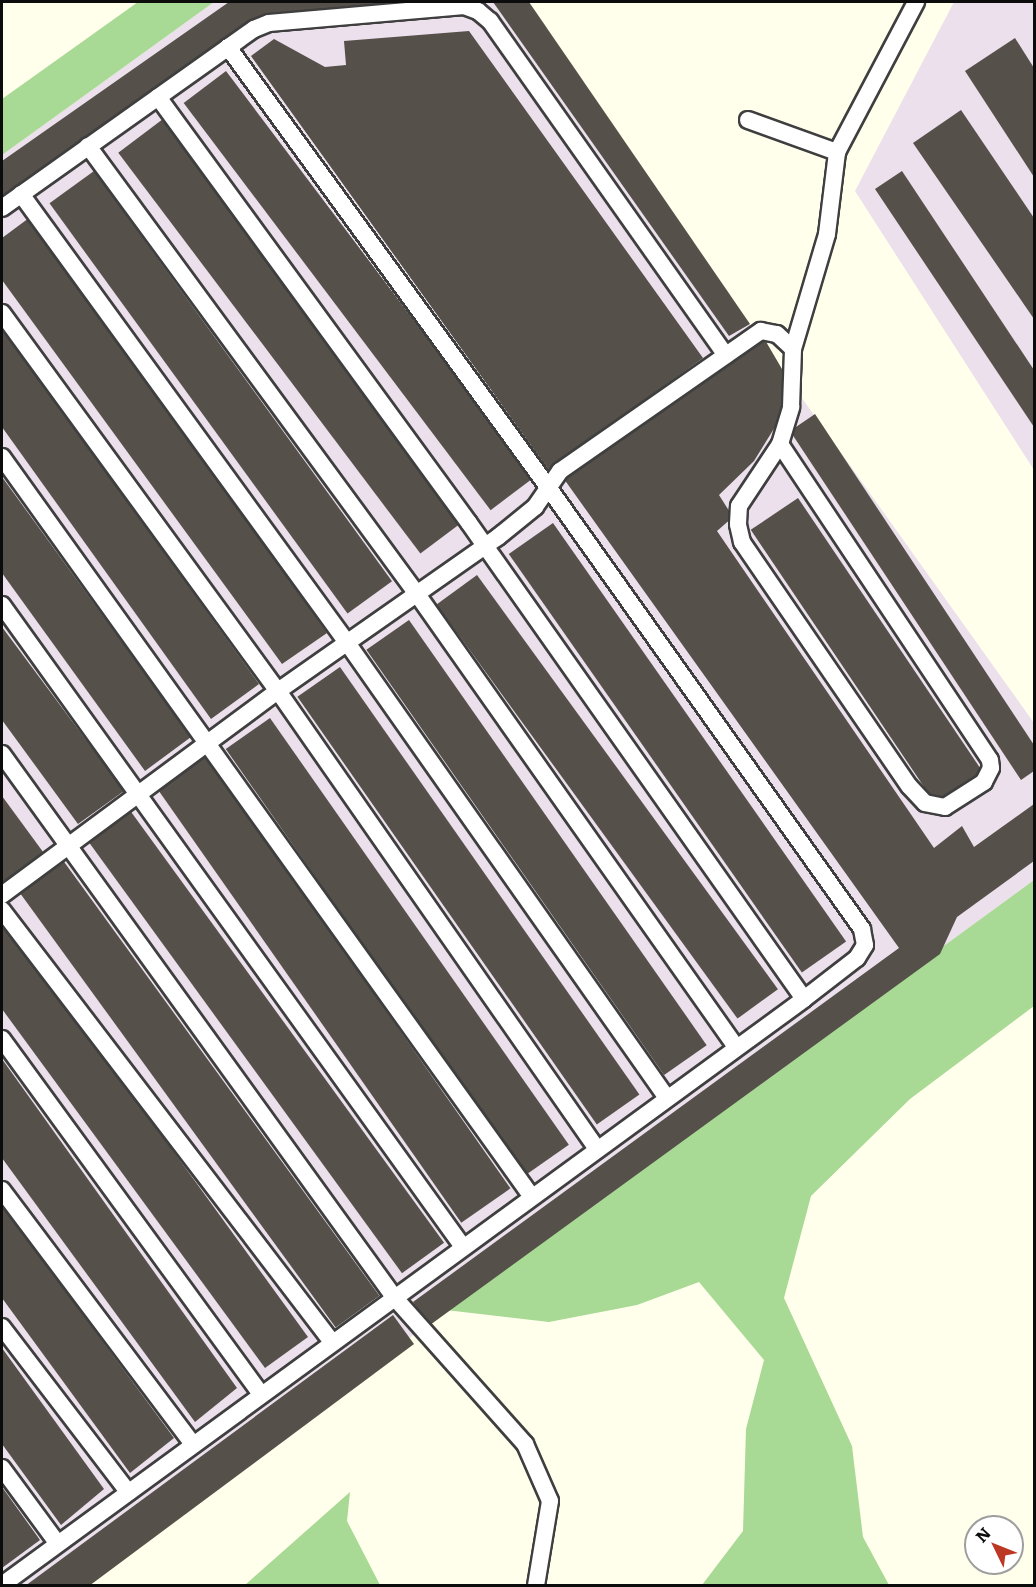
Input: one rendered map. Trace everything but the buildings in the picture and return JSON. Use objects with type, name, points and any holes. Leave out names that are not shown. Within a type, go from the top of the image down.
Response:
[{"type":"lane","points":[[780,444],[990,760],[991,768],[984,782],[945,807],[925,803],[909,786],[742,542],[738,525],[739,506],[780,444],[791,406],[793,350],[827,234],[837,152],[916,2]]},
{"type":"lane","points":[[2,208],[228,47],[269,22],[464,6],[478,11],[490,21],[726,356]]},
{"type":"lane","points":[[2,1585],[804,999],[862,952],[865,936],[548,487],[228,47]]},
{"type":"lane","points":[[158,97],[485,546],[804,999]]},
{"type":"lane","points":[[748,120],[837,152]]},
{"type":"lane","points":[[88,146],[417,594],[736,1047]]},
{"type":"lane","points":[[21,194],[348,644],[667,1098]]},
{"type":"lane","points":[[2,313],[278,691],[597,1149]]},
{"type":"lane","points":[[2,895],[278,691],[485,546],[535,507],[560,471],[726,356],[769,329],[793,350]]},
{"type":"lane","points":[[2,457],[205,744],[532,1197]]},
{"type":"lane","points":[[2,605],[463,1247]]},
{"type":"lane","points":[[2,754],[394,1297],[525,1444],[550,1501],[536,1586]]},
{"type":"lane","points":[[2,910],[332,1342]]},
{"type":"lane","points":[[2,1040],[261,1394]]},
{"type":"lane","points":[[2,1190],[193,1444]]},
{"type":"lane","points":[[2,1327],[128,1492]]},
{"type":"lane","points":[[2,1468],[58,1544]]},
{"type":"shaded area","points":[[214,2],[519,2],[1034,723],[1034,880],[71,1586],[2,1585],[2,155]]},
{"type":"shaded area","points":[[954,2],[1034,2],[1034,470],[855,191]]},
{"type":"green space","points":[[138,2],[214,2],[2,155],[2,99]]},
{"type":"green space","points":[[1034,880],[1034,1006],[910,1099],[811,1196],[784,1298],[852,1446],[863,1537],[889,1585],[702,1585],[743,1531],[746,1429],[764,1360],[699,1282],[637,1305],[549,1322],[446,1310]]},
{"type":"green space","points":[[350,1492],[347,1521],[380,1585],[245,1585]]}]
